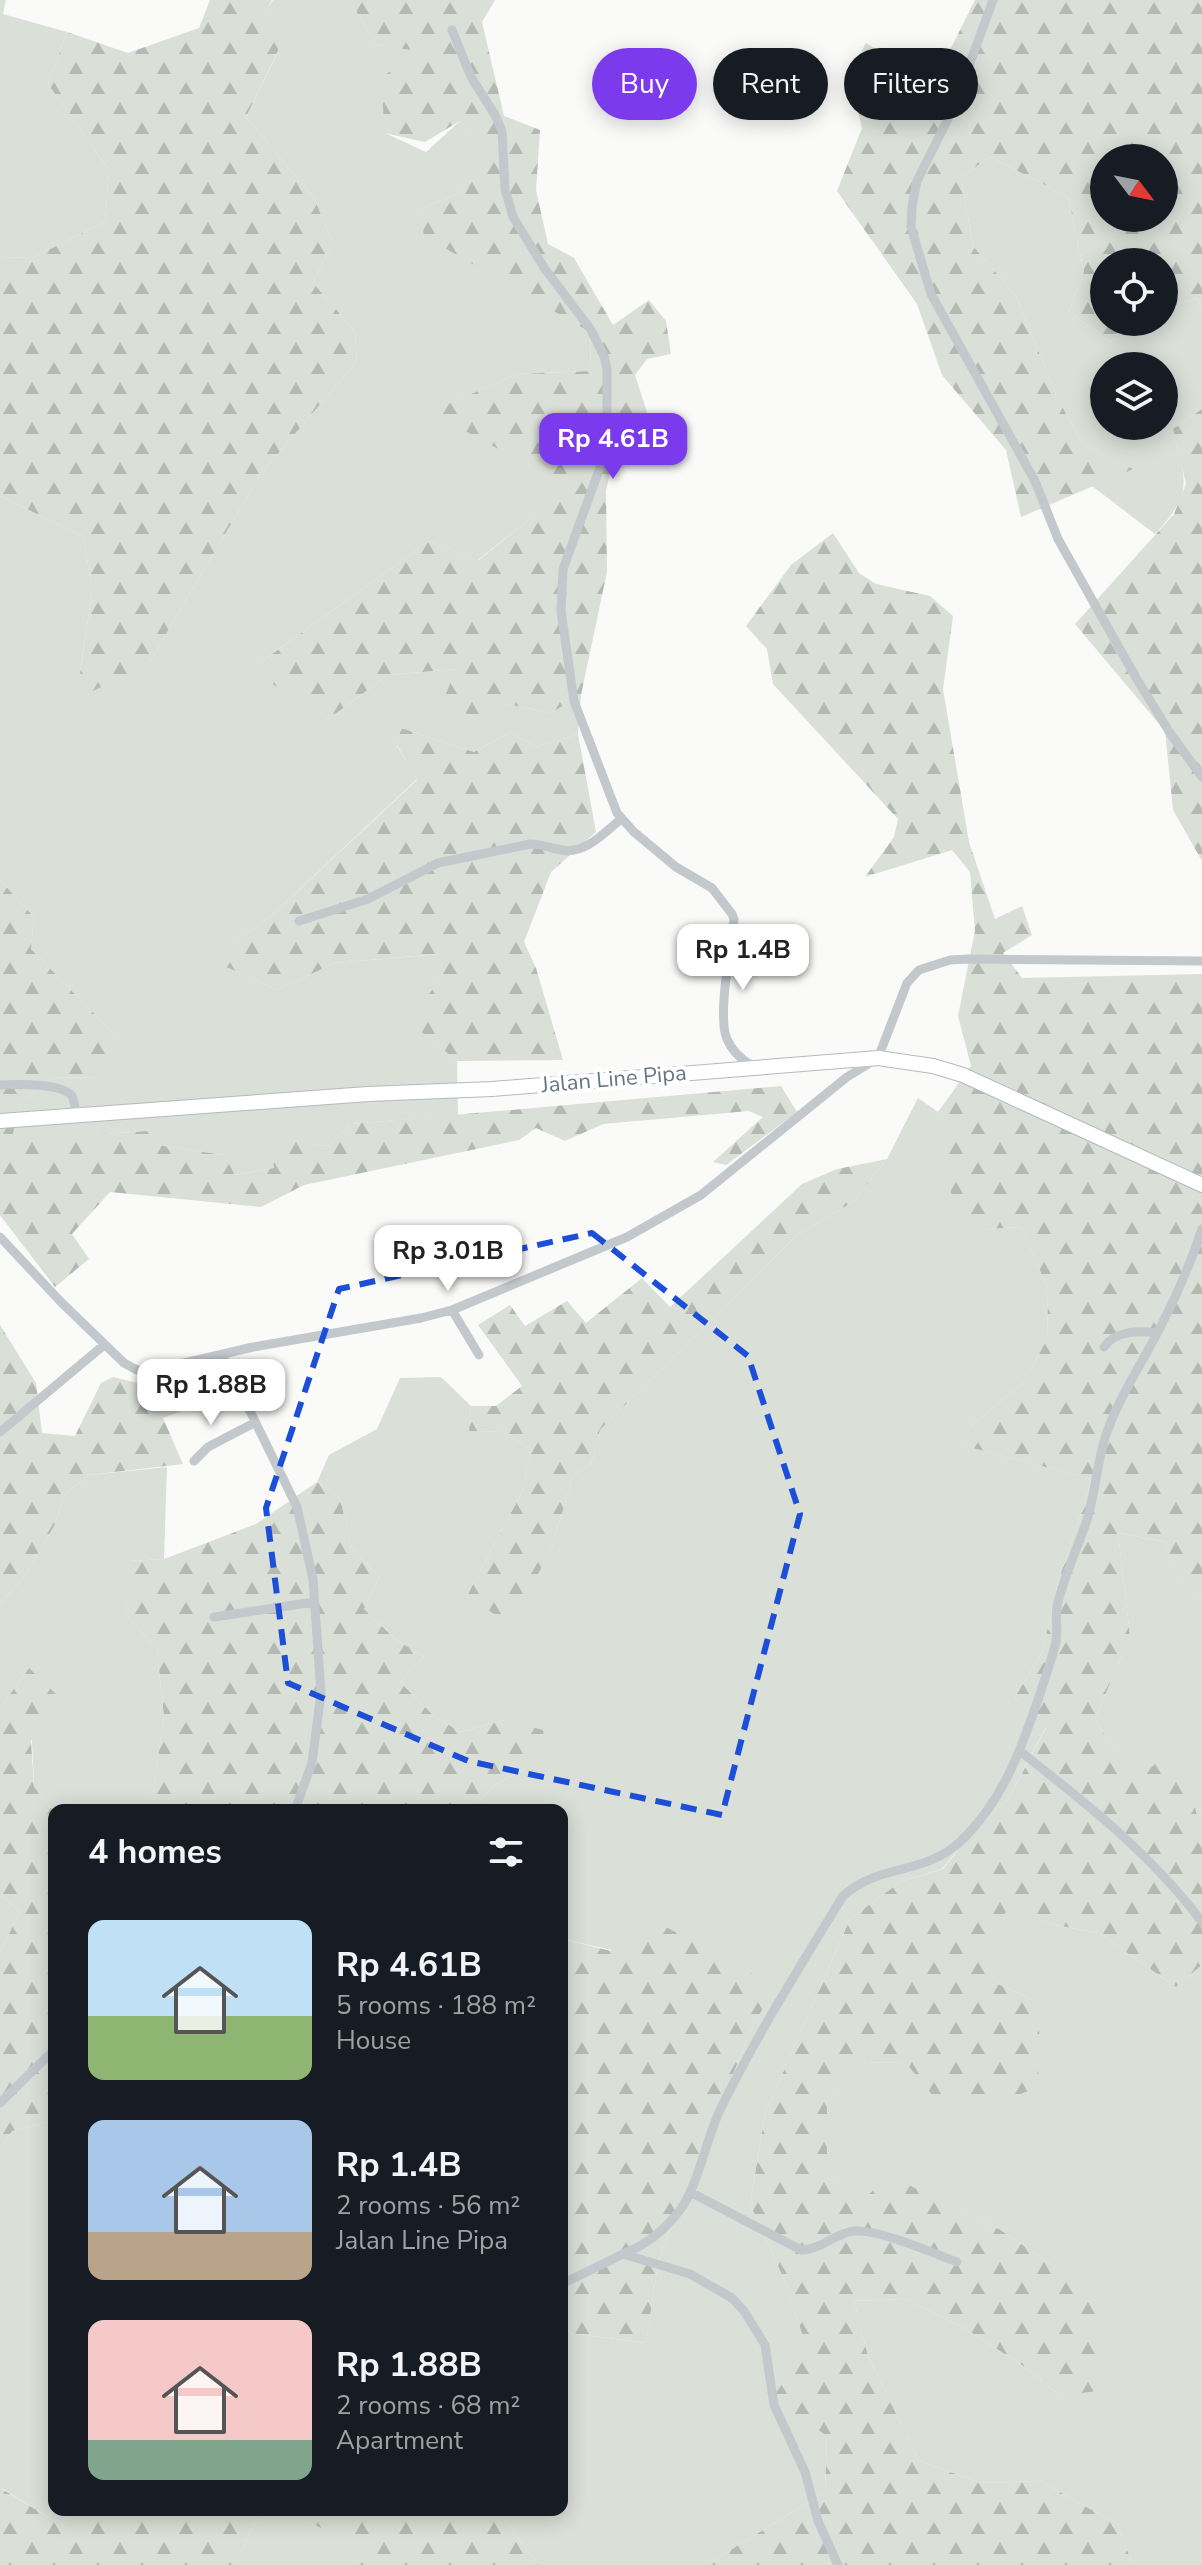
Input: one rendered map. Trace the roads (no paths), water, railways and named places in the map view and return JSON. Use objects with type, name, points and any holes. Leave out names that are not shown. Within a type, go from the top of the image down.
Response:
[{"type":"main road","name":"Jalan Line Pipa","points":[[0,1121],[368,1094],[492,1089],[878,1058],[933,1066],[963,1075],[1202,1185]]},
{"type":"street","points":[[993,0],[954,107],[917,181],[911,227],[931,294],[1035,481],[1058,539],[1142,687],[1202,777]]},
{"type":"street","points":[[452,30],[471,77],[502,131],[505,189],[513,217],[545,269],[591,330],[604,356],[607,375],[605,445],[563,569],[561,611],[574,701],[604,786],[621,819],[676,867],[712,888],[732,914],[725,1032],[738,1055],[757,1067]]},
{"type":"street","points":[[299,921],[368,899],[438,863],[530,844],[563,851],[583,848],[621,819]]},
{"type":"street","points":[[0,1237],[104,1345],[131,1367],[150,1371],[222,1354],[421,1318],[452,1310],[627,1237],[684,1206],[725,1177],[847,1077],[878,1058],[907,983],[919,970],[941,962],[968,959],[1202,961]]},
{"type":"street","points":[[0,1085],[31,1085],[66,1091],[72,1097],[76,1116]]},
{"type":"street","points":[[568,2281],[647,2243],[678,2213],[690,2192],[726,2099],[779,2000],[843,1896],[855,1885],[870,1878],[939,1858],[961,1841],[989,1807],[1021,1752],[1053,1653],[1058,1602],[1087,1521],[1100,1454],[1123,1394],[1188,1270],[1202,1229]]},
{"type":"street","points":[[452,1310],[479,1355]]},
{"type":"street","points":[[1104,1347],[1111,1338],[1119,1335],[1157,1333]]},
{"type":"street","points":[[0,1432],[104,1345]]},
{"type":"street","points":[[222,1354],[297,1507],[313,1579],[321,1693],[312,1763],[297,1804]]},
{"type":"street","points":[[194,1461],[208,1447],[254,1423]]},
{"type":"street","points":[[214,1617],[314,1602]]},
{"type":"street","points":[[1021,1752],[1074,1792],[1146,1858],[1202,1922]]},
{"type":"street","points":[[0,2103],[48,2056]]},
{"type":"street","points":[[690,2192],[801,2250],[815,2249],[848,2233],[858,2232],[896,2240],[957,2262]]},
{"type":"street","points":[[623,2254],[690,2274],[732,2298],[744,2311],[765,2345],[774,2405],[805,2472],[818,2521],[838,2565]]}]
